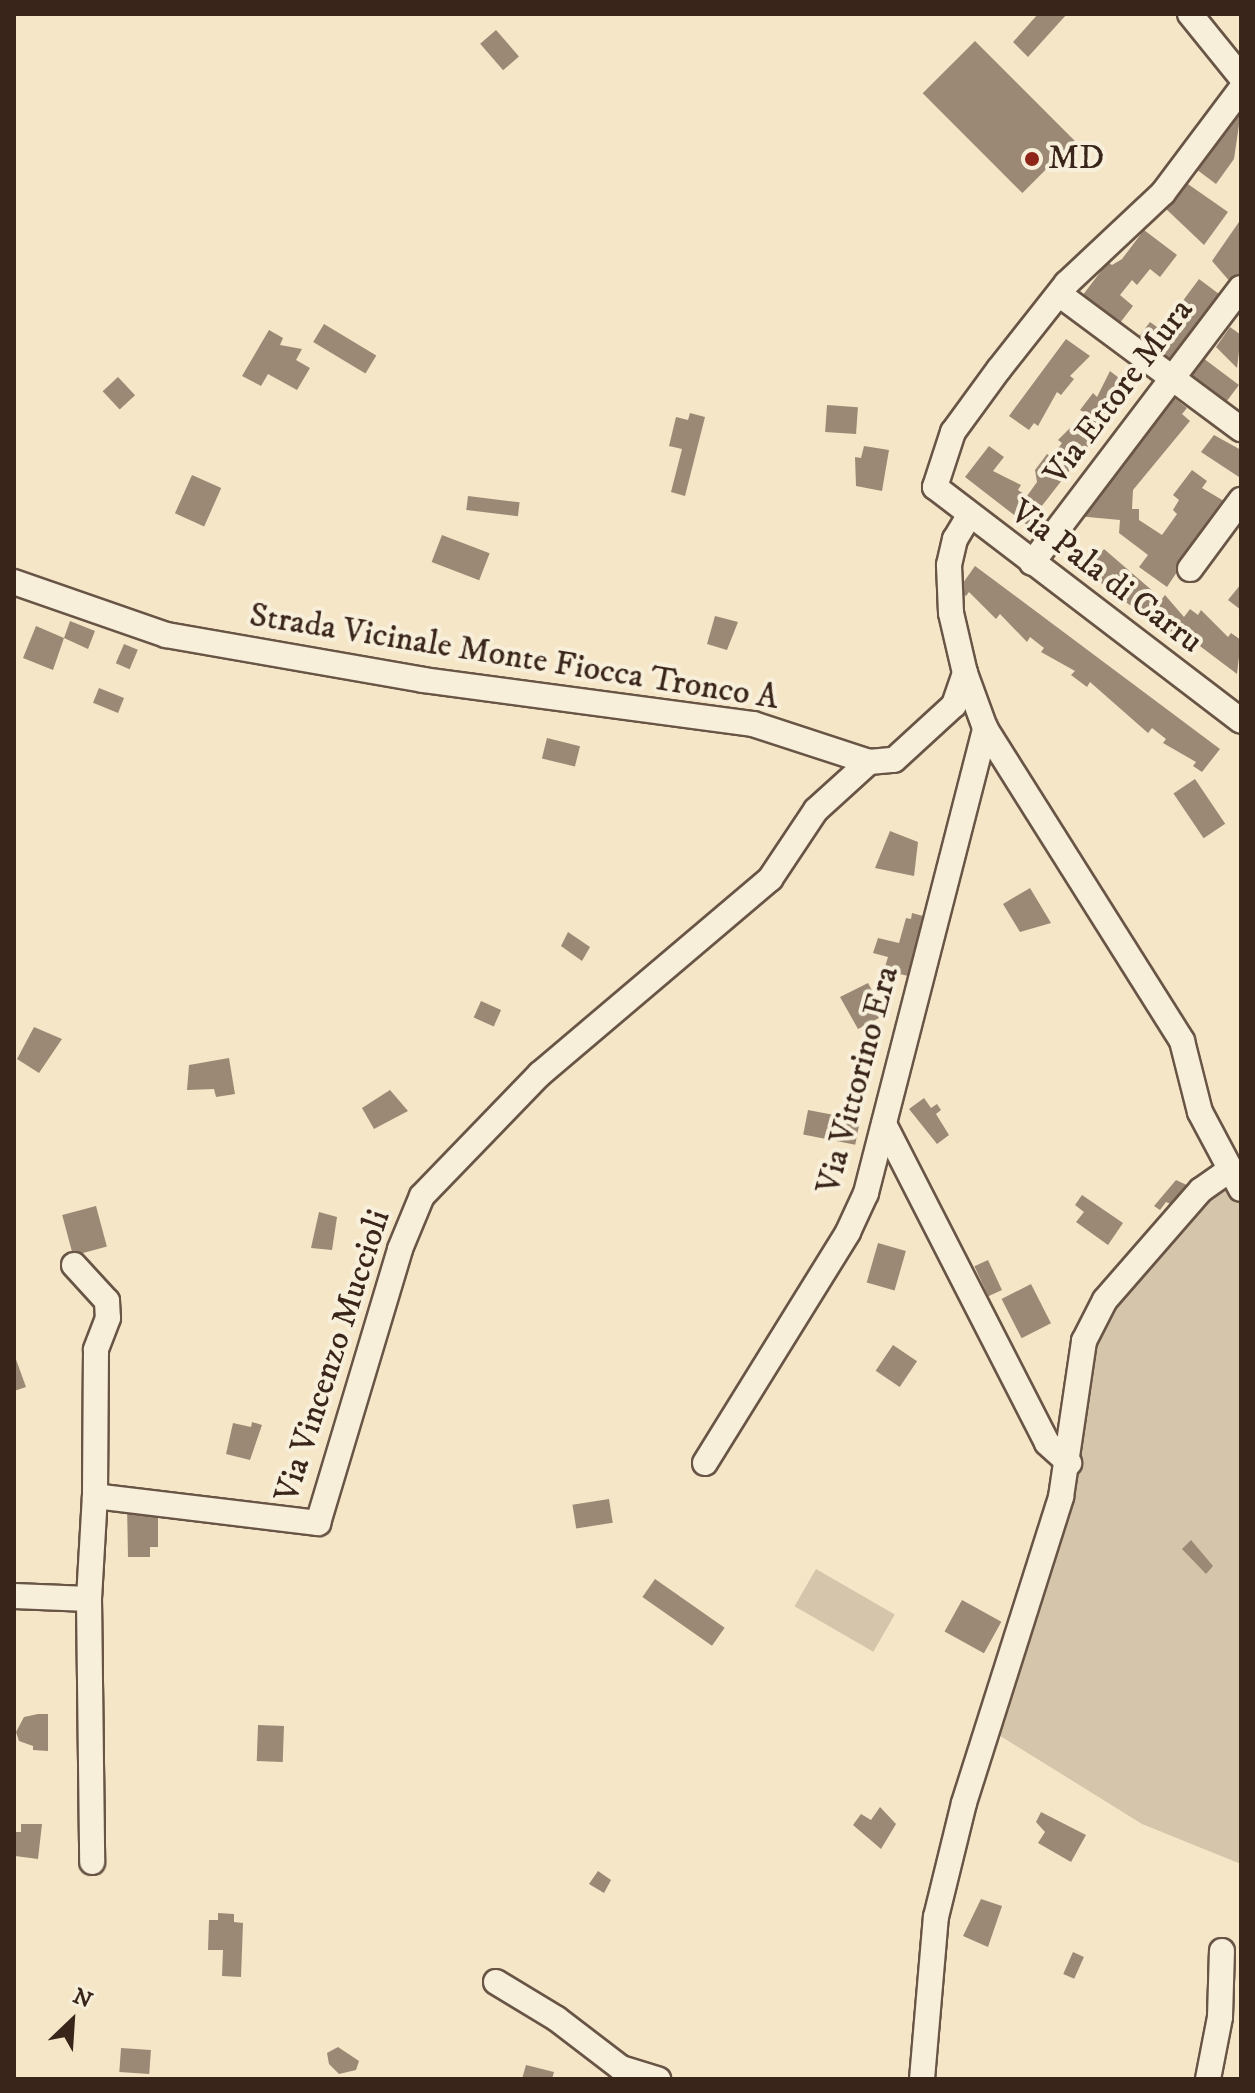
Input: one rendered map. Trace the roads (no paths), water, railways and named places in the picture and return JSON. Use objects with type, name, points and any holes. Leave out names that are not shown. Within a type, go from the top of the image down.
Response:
[{"type":"street","points":[[1190,14],[1241,77]]},
{"type":"street","points":[[922,2079],[931,1951],[952,1845],[1069,1463],[1080,1362],[1090,1324],[1201,1190],[1236,1179],[1200,1112],[1182,1041],[985,728],[965,673],[951,613],[949,565],[955,539],[969,516],[935,487],[940,459],[953,432],[1059,294],[1163,193],[1241,89]]},
{"type":"street","points":[[1059,294],[1241,429]]},
{"type":"street","name":"Via Ettore Mura","points":[[1032,563],[1172,378],[1238,299]]},
{"type":"street","points":[[1190,569],[1241,500]]},
{"type":"street","name":"Via Pala di Carru","points":[[969,516],[1241,721]]},
{"type":"street","name":"Strada Vicinale Monte Fiocca Tronco A","points":[[14,582],[166,635],[423,680],[753,724],[869,762]]},
{"type":"street","points":[[869,762],[894,760],[954,705],[965,673]]},
{"type":"street","name":"Via Vittorino Era","points":[[705,1463],[848,1232],[866,1193],[985,728]]},
{"type":"street","name":"Via Vincenzo Muccioli","points":[[95,1496],[318,1523],[400,1249],[422,1196],[540,1074],[770,879],[816,810],[869,762]]},
{"type":"street","points":[[884,1124],[1047,1443],[1069,1463]]},
{"type":"street","points":[[74,1265],[107,1301],[108,1318],[96,1350],[95,1496],[89,1599],[92,1862]]},
{"type":"street","points":[[14,1596],[89,1599]]},
{"type":"street","points":[[1208,2079],[1220,2017],[1222,1951]]},
{"type":"street","points":[[496,1982],[621,2068],[658,2079]]},
{"type":"place","name":"MD","points":[[1032,159]]}]
